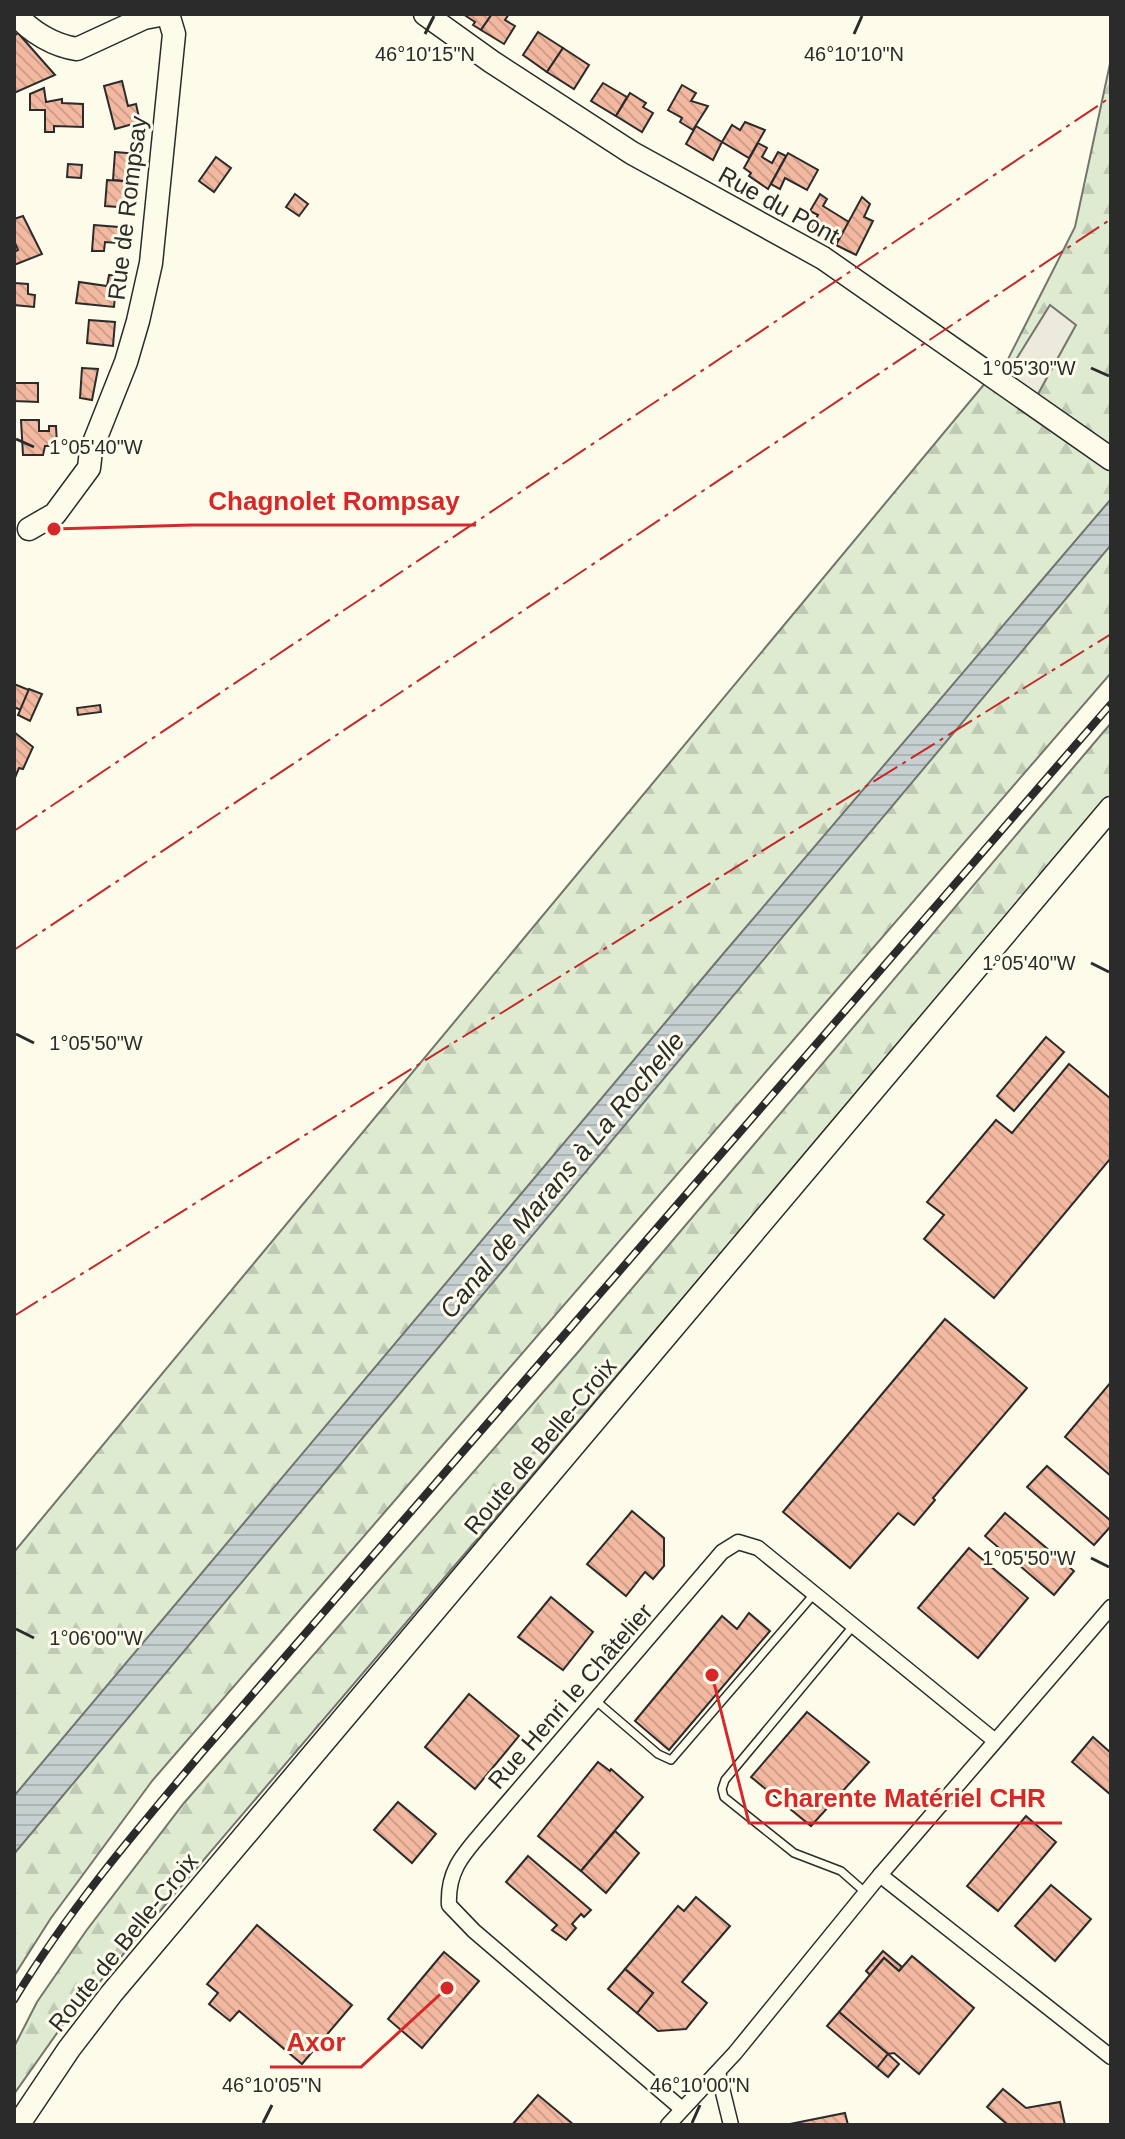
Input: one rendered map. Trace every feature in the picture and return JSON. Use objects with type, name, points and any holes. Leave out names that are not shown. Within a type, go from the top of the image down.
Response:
[{"type":"street","points":[[16,14],[33,31],[77,49],[144,18],[166,14]]},
{"type":"street","name":"Rue de Rompsay","points":[[21,536],[55,514],[89,468],[91,450],[126,362],[151,263],[174,34],[166,14]]},
{"type":"street","name":"Rue du Pont","points":[[425,14],[492,62],[632,153],[823,258],[1106,455]]},
{"type":"street","name":"Route de Belle-Croix","points":[[18,2125],[69,2049],[112,1993],[1111,808]]},
{"type":"street","name":"Rue Henri le Châtelier","points":[[682,2109],[474,1931],[449,1905],[451,1877],[459,1859],[722,1552],[738,1542],[758,1548],[994,1740]]},
{"type":"street","points":[[668,2125],[718,2072],[994,1740],[1111,1607]]},
{"type":"street","points":[[880,1875],[1111,2057]]},
{"type":"street","points":[[718,2072],[731,2125]]},
{"type":"lane","points":[[595,1700],[658,1754],[671,1760],[815,1593]]},
{"type":"lane","points":[[854,1625],[735,1769],[722,1789],[724,1797],[794,1853],[841,1871],[866,1893]]},
{"type":"green space","points":[[1111,59],[1111,673],[152,1781],[51,1918],[14,1976],[14,1552],[986,382],[1005,365],[1075,227]]},
{"type":"green space","points":[[1111,723],[1111,796],[62,2026],[14,2094],[14,2047],[37,2002],[86,1931],[184,1803],[579,1351]]},
{"type":"shaded area","points":[[1050,305],[1076,325],[1033,403],[1002,382]]},
{"type":"water","name":"Canal de Marans à La Rochelle","points":[[1111,499],[1111,545],[14,1854],[14,1796],[723,954]]},
{"type":"building","points":[[463,14],[492,14],[481,30]]},
{"type":"building","points":[[492,14],[509,14],[505,20],[515,26],[504,44],[481,30]]},
{"type":"building","points":[[538,32],[563,48],[547,72],[523,55]]},
{"type":"building","points":[[18,33],[55,75],[14,93],[14,36]]},
{"type":"building","points":[[563,48],[589,65],[574,89],[547,72]]},
{"type":"building","points":[[122,81],[128,106],[136,104],[140,122],[115,129],[104,86]]},
{"type":"building","points":[[603,83],[627,97],[616,116],[591,101]]},
{"type":"building","points":[[682,85],[696,93],[691,101],[708,106],[693,130],[680,122],[682,118],[668,110]]},
{"type":"building","points":[[44,88],[46,102],[62,99],[62,103],[83,104],[83,127],[54,126],[54,132],[45,132],[45,110],[30,110],[30,94]]},
{"type":"building","points":[[630,93],[646,103],[643,107],[653,113],[642,132],[616,116]]},
{"type":"building","points":[[745,122],[765,130],[749,158],[722,142],[732,125],[740,130]]},
{"type":"building","points":[[696,126],[722,142],[713,160],[686,144]]},
{"type":"building","points":[[758,143],[767,148],[762,157],[772,163],[778,152],[786,156],[768,189],[749,176],[751,173],[744,168]]},
{"type":"building","points":[[115,152],[138,154],[136,182],[113,180]]},
{"type":"building","points":[[788,153],[818,170],[807,190],[785,178],[780,189],[771,184]]},
{"type":"building","points":[[216,157],[231,168],[214,192],[199,181]]},
{"type":"building","points":[[68,164],[82,165],[81,178],[67,177]]},
{"type":"building","points":[[107,180],[137,182],[132,208],[105,206]]},
{"type":"building","points":[[295,194],[308,204],[299,216],[286,207]]},
{"type":"building","points":[[820,194],[827,199],[823,206],[849,222],[839,240],[822,229],[820,233],[811,227],[818,215],[810,211]]},
{"type":"building","points":[[862,197],[870,204],[864,217],[873,221],[856,255],[836,245]]},
{"type":"building","points":[[23,216],[42,254],[14,265],[14,252],[18,250],[14,241],[14,219]]},
{"type":"building","points":[[94,225],[131,228],[130,244],[105,242],[104,251],[92,251]]},
{"type":"building","points":[[109,275],[122,276],[120,296],[115,296],[114,307],[76,303],[79,282],[107,286]]},
{"type":"building","points":[[14,283],[28,284],[28,294],[35,295],[34,307],[14,305]]},
{"type":"building","points":[[89,320],[115,322],[113,346],[87,343]]},
{"type":"building","points":[[82,368],[98,369],[92,400],[80,398]]},
{"type":"building","points":[[14,383],[38,383],[38,402],[14,401]]},
{"type":"building","points":[[21,420],[39,420],[39,431],[49,431],[49,426],[56,426],[57,446],[45,446],[43,455],[23,455]]},
{"type":"building","points":[[14,684],[29,690],[21,710],[14,707]]},
{"type":"building","points":[[29,689],[42,694],[30,721],[18,715]]},
{"type":"building","points":[[100,705],[101,712],[78,715],[77,708]]},
{"type":"building","points":[[14,732],[33,747],[14,780]]},
{"type":"building","points":[[1046,1037],[1064,1052],[1014,1111],[997,1096]]},
{"type":"building","points":[[1069,1064],[1111,1099],[1111,1158],[994,1298],[924,1239],[944,1215],[927,1202],[996,1120],[1012,1133]]},
{"type":"building","points":[[945,1319],[1027,1388],[933,1498],[935,1500],[914,1525],[898,1513],[850,1568],[783,1512]]},
{"type":"building","points":[[1111,1382],[1111,1476],[1065,1437]]},
{"type":"building","points":[[1047,1466],[1111,1521],[1111,1526],[1094,1545],[1027,1487]]},
{"type":"building","points":[[632,1511],[664,1538],[664,1566],[653,1579],[645,1572],[626,1596],[587,1564]]},
{"type":"building","points":[[1005,1513],[1074,1571],[1054,1595],[985,1536]]},
{"type":"building","points":[[969,1548],[1028,1598],[978,1658],[918,1608]]},
{"type":"building","points":[[551,1597],[593,1632],[563,1670],[518,1637]]},
{"type":"building","points":[[749,1613],[770,1631],[669,1750],[635,1721],[722,1616],[737,1629]]},
{"type":"building","points":[[469,1694],[519,1736],[475,1789],[425,1747]]},
{"type":"building","points":[[807,1712],[869,1762],[811,1826],[751,1777]]},
{"type":"building","points":[[1093,1737],[1111,1753],[1111,1795],[1072,1762]]},
{"type":"building","points":[[598,1762],[611,1769],[643,1797],[581,1871],[538,1836]]},
{"type":"building","points":[[398,1802],[436,1834],[412,1863],[374,1830]]},
{"type":"building","points":[[1026,1816],[1056,1842],[998,1911],[967,1886]]},
{"type":"building","points":[[615,1831],[639,1853],[606,1893],[581,1871]]},
{"type":"building","points":[[528,1856],[591,1910],[584,1917],[581,1914],[572,1924],[576,1928],[566,1940],[552,1930],[557,1925],[506,1882]]},
{"type":"building","points":[[1051,1885],[1091,1919],[1055,1961],[1015,1926]]},
{"type":"building","points":[[696,1897],[730,1926],[682,1982],[707,2003],[686,2029],[658,2031],[637,2013],[653,1993],[625,1969],[678,1906],[684,1911]]},
{"type":"building","points":[[257,1925],[352,2005],[302,2064],[239,2011],[230,2021],[209,2004],[218,1993],[207,1984]]},
{"type":"building","points":[[883,1951],[902,1967],[899,1971],[884,1958],[870,1975],[866,1971]]},
{"type":"building","points":[[444,1952],[479,1981],[422,2048],[388,2019]]},
{"type":"building","points":[[912,1956],[974,2008],[919,2074],[894,2053],[888,2054],[839,2012],[884,1958],[899,1971]]},
{"type":"building","points":[[625,1969],[653,1993],[637,2013],[608,1989]]},
{"type":"building","points":[[839,2012],[888,2054],[877,2068],[827,2026]]},
{"type":"building","points":[[888,2054],[899,2064],[888,2077],[877,2068]]},
{"type":"building","points":[[1003,2089],[1026,2108],[1060,2102],[1065,2125],[1008,2125],[987,2107]]},
{"type":"building","points":[[538,2095],[574,2125],[512,2125]]},
{"type":"building","points":[[845,2113],[848,2125],[785,2125]]},
{"type":"railway","points":[[14,2000],[79,1904],[200,1755],[1111,704]]},
{"type":"power","points":[[14,831],[1111,97]]},
{"type":"power","points":[[14,950],[1111,219]]},
{"type":"power","points":[[14,1316],[1111,634]]},
{"type":"place","name":"Chagnolet Rompsay","points":[[54,529]]},
{"type":"place","name":"Charente Matériel CHR","points":[[712,1675]]},
{"type":"place","name":"Axor","points":[[447,1988]]}]
